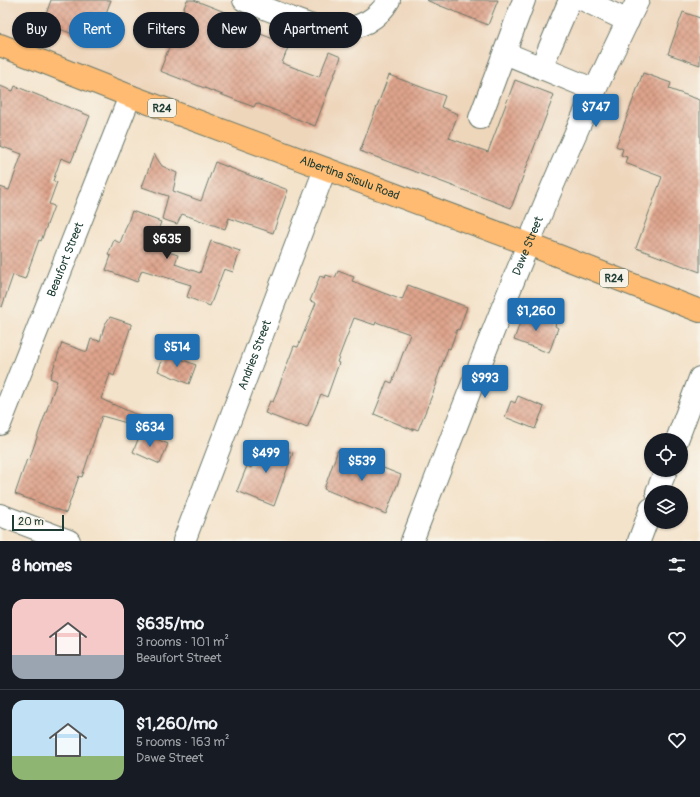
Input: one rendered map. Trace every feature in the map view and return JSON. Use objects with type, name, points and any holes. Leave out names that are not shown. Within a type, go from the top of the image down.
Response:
[{"type":"main road","name":"Albertina Sisulu Road","points":[[0,45],[130,96],[528,244],[700,311]]},
{"type":"street","points":[[244,0],[321,30],[335,31],[347,30],[372,19],[381,11],[388,0]]},
{"type":"street","points":[[480,118],[524,0]]},
{"type":"street","points":[[541,68],[570,0]]},
{"type":"street","points":[[584,0],[628,21]]},
{"type":"street","name":"Dawe Street","points":[[412,541],[553,183],[638,0]]},
{"type":"street","points":[[505,53],[595,90]]},
{"type":"street","name":"Beaufort Street","points":[[0,424],[130,96]]},
{"type":"street","name":"Andries Street","points":[[184,541],[325,169]]},
{"type":"street","points":[[680,433],[700,378]]},
{"type":"street","points":[[0,515],[27,534],[69,541]]},
{"type":"street","points":[[639,541],[644,527]]},
{"type":"shaded area","points":[[0,0],[700,0],[700,309],[26,48],[61,48],[61,12],[12,12],[12,43],[0,38]]},
{"type":"building","points":[[51,0],[111,0],[106,12],[69,12],[69,32],[61,30],[61,12],[47,12]]},
{"type":"building","points":[[187,0],[194,0],[225,12],[207,12],[207,48],[261,48],[261,34],[269,37],[269,48],[288,48],[282,63],[319,77],[329,52],[341,57],[315,126],[256,103],[254,107],[160,71],[169,48],[199,48],[199,12],[182,12]]},
{"type":"building","points":[[426,0],[498,0],[488,25]]},
{"type":"building","points":[[683,12],[700,18],[700,65],[668,54]]},
{"type":"building","points":[[643,73],[671,83],[669,89],[700,100],[700,272],[636,248],[662,177],[625,163],[627,157],[621,155],[623,149],[616,146]]},
{"type":"building","points":[[389,75],[445,96],[441,107],[458,114],[449,138],[488,152],[515,80],[554,95],[511,208],[360,151]]},
{"type":"building","points":[[0,86],[13,91],[15,86],[90,116],[71,162],[61,158],[53,181],[57,182],[49,204],[54,206],[41,241],[39,240],[25,279],[13,275],[2,307],[0,306],[0,187],[9,190],[22,154],[0,146]]},
{"type":"building","points":[[154,154],[162,166],[177,173],[173,191],[201,201],[215,162],[288,190],[273,233],[229,218],[225,229],[182,214],[177,224],[162,219],[168,196],[142,187]]},
{"type":"building","points":[[132,211],[161,222],[152,247],[178,255],[175,264],[200,273],[211,241],[240,251],[233,272],[224,269],[210,306],[187,297],[191,285],[142,270],[137,282],[106,270],[111,256],[108,255],[114,240],[120,243]]},
{"type":"building","points":[[338,271],[354,277],[352,281],[402,300],[408,285],[467,307],[459,330],[457,329],[450,349],[448,348],[436,382],[437,383],[418,430],[413,428],[413,430],[374,414],[387,381],[392,383],[410,334],[376,322],[375,325],[354,318],[337,362],[339,363],[327,397],[321,394],[307,428],[265,413],[270,401],[273,402],[294,346],[298,347],[316,303],[310,301],[320,276],[325,278],[326,275],[335,278]]},
{"type":"building","points":[[524,311],[556,322],[555,326],[558,328],[549,353],[514,340]]},
{"type":"building","points":[[110,317],[131,324],[131,326],[114,376],[110,374],[101,399],[151,421],[148,429],[102,416],[82,477],[79,476],[66,513],[15,494],[27,459],[29,460],[57,381],[50,378],[62,343],[87,352],[91,339],[100,341],[105,324]]},
{"type":"building","points":[[165,353],[196,365],[189,384],[158,371]]},
{"type":"building","points":[[518,396],[544,407],[535,429],[505,417],[511,401],[515,403]]},
{"type":"building","points":[[141,432],[168,444],[160,464],[133,452]]},
{"type":"building","points":[[261,441],[293,453],[274,506],[237,491],[247,466],[251,468]]},
{"type":"building","points":[[338,450],[401,475],[386,514],[324,489]]}]
